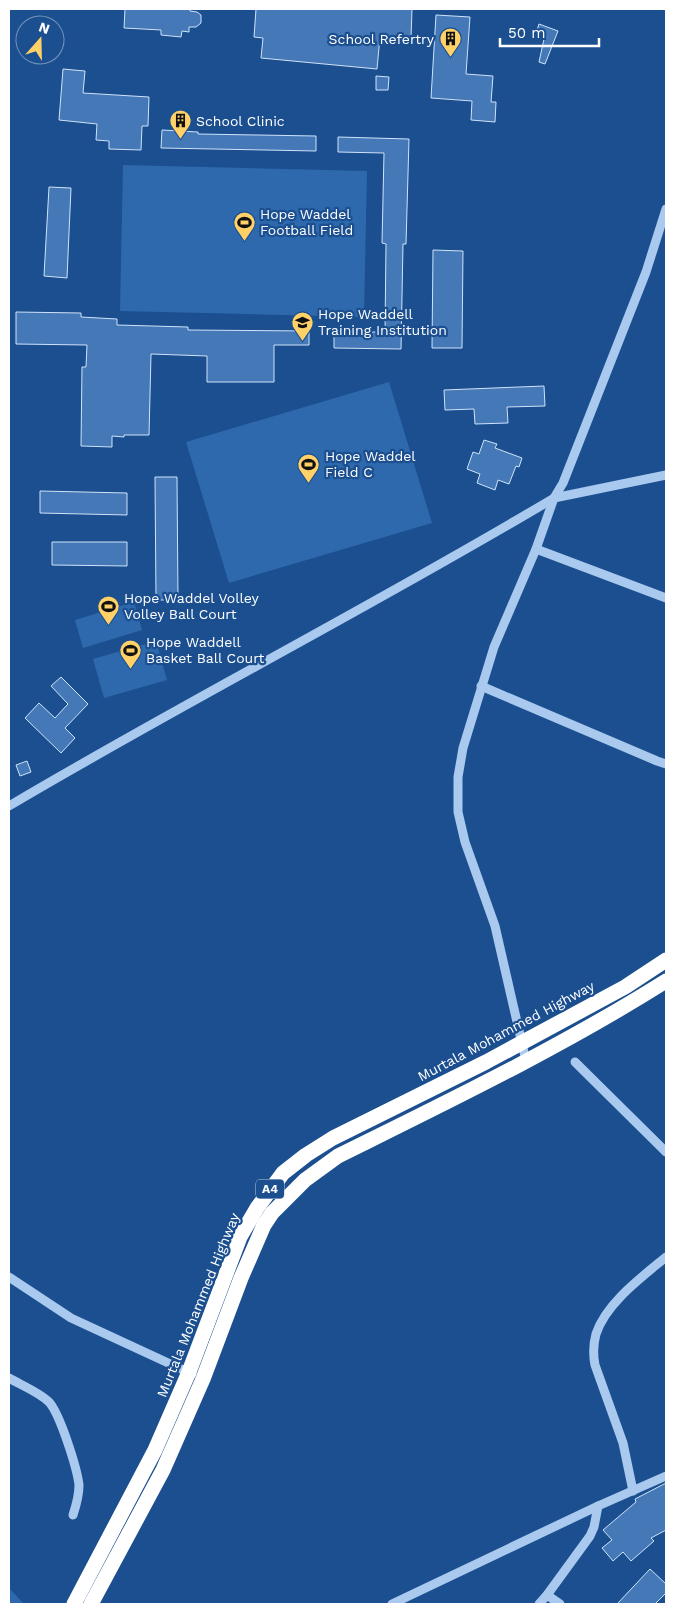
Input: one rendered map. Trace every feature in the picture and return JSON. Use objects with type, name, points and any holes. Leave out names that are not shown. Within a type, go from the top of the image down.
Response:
[{"type":"highway","name":"Murtala Mohammed Highway","points":[[74,1604],[155,1450],[189,1372],[240,1237],[253,1213],[283,1173],[306,1155],[333,1138],[522,1042],[625,987],[666,960]]},
{"type":"highway","name":"A4","points":[[91,1604],[163,1470],[203,1379],[241,1278],[264,1225],[272,1213],[305,1180],[338,1156],[526,1061],[614,1014],[666,981]]},
{"type":"street","points":[[526,1061],[494,926],[468,850],[458,812],[458,777],[462,748],[494,647],[536,549],[554,498],[563,484],[646,272],[666,209]]},
{"type":"street","points":[[9,806],[68,770],[554,498],[666,475]]},
{"type":"street","points":[[536,549],[666,598]]},
{"type":"street","points":[[481,686],[666,764]]},
{"type":"street","points":[[575,1062],[666,1152]]},
{"type":"street","points":[[633,1491],[623,1443],[607,1403],[595,1365],[593,1355],[594,1344],[596,1334],[603,1319],[612,1308],[630,1288],[666,1257]]},
{"type":"street","points":[[9,1277],[71,1318],[203,1379]]},
{"type":"street","points":[[9,1378],[48,1401],[55,1410],[77,1472],[79,1487],[73,1515]]},
{"type":"street","points":[[392,1604],[598,1506],[666,1476]]},
{"type":"street","points":[[539,1604],[547,1596],[590,1536],[594,1527],[598,1506]]},
{"type":"street","points":[[547,1596],[560,1604]]},
{"type":"shaded area","name":"Hope Waddel Football Field","points":[[123,165],[367,171],[364,317],[120,311]]},
{"type":"shaded area","name":"Hope Waddel Field C","points":[[389,382],[432,523],[229,583],[186,442]]},
{"type":"shaded area","name":"Hope Waddel Volley Volley Ball Court","points":[[134,602],[142,630],[83,648],[75,620]]},
{"type":"shaded area","name":"Hope Waddell Basket Ball Court","points":[[156,641],[167,680],[104,698],[93,659]]},
{"type":"shaded area","points":[[9,1588],[24,1604],[9,1604]]},
{"type":"building","points":[[125,9],[190,9],[190,11],[201,15],[201,23],[196,27],[189,27],[189,32],[182,31],[181,37],[161,35],[161,30],[124,28]]},
{"type":"building","points":[[256,9],[412,9],[411,38],[380,37],[377,69],[261,58],[263,38],[254,37]]},
{"type":"building","name":"School Refertry","points":[[436,15],[470,17],[466,74],[493,76],[491,102],[496,102],[495,122],[471,120],[472,101],[431,98]]},
{"type":"building","points":[[539,24],[558,31],[545,64],[539,62],[544,39],[535,36]]},
{"type":"building","points":[[63,69],[85,71],[83,93],[149,97],[148,126],[142,126],[141,150],[109,149],[109,141],[96,140],[97,124],[59,120]]},
{"type":"building","points":[[376,76],[389,77],[388,90],[376,90]]},
{"type":"building","points":[[162,130],[198,132],[198,134],[316,136],[316,151],[161,148]]},
{"type":"building","points":[[338,137],[409,139],[406,244],[403,244],[401,349],[334,348],[334,332],[385,332],[386,244],[382,243],[384,153],[338,152]]},
{"type":"building","points":[[49,187],[71,188],[67,278],[44,276]]},
{"type":"building","points":[[433,250],[463,251],[462,348],[432,348]]},
{"type":"building","points":[[16,312],[81,313],[81,317],[117,319],[117,325],[188,327],[188,330],[309,331],[309,345],[274,345],[274,382],[207,382],[207,356],[151,354],[149,435],[112,436],[112,447],[81,446],[82,367],[86,367],[87,345],[16,344]]},
{"type":"building","points":[[544,386],[545,406],[507,407],[508,423],[475,424],[474,409],[445,410],[444,390]]},
{"type":"building","points":[[484,440],[497,444],[495,448],[522,458],[519,467],[516,466],[509,484],[498,480],[495,490],[477,483],[480,474],[467,469],[473,452],[479,454]]},
{"type":"building","points":[[155,477],[177,477],[178,600],[156,600]]},
{"type":"building","points":[[40,491],[127,493],[127,515],[40,513]]},
{"type":"building","points":[[52,542],[127,542],[127,566],[52,565]]},
{"type":"building","points":[[61,677],[88,704],[65,728],[75,738],[61,753],[25,718],[39,703],[55,718],[68,704],[51,686]]},
{"type":"building","points":[[27,761],[31,772],[20,776],[16,765]]},
{"type":"building","points":[[666,1483],[666,1530],[651,1538],[654,1541],[631,1561],[623,1552],[613,1561],[602,1548],[612,1540],[603,1530],[636,1502],[635,1499]]},
{"type":"building","points":[[650,1569],[666,1584],[666,1593],[655,1604],[617,1604]]},
{"type":"place","name":"School Refertry","points":[[450,58]]},
{"type":"place","name":"School Clinic","points":[[180,140]]},
{"type":"place","name":"Hope Waddel Football Field","points":[[244,241]]},
{"type":"place","name":"Hope Waddell Training Institution","points":[[302,341]]},
{"type":"place","name":"Hope Waddel Field C","points":[[309,483]]},
{"type":"place","name":"Hope Waddel Volley Volley Ball Court","points":[[108,625]]},
{"type":"place","name":"Hope Waddell Basket Ball Court","points":[[130,669]]}]
